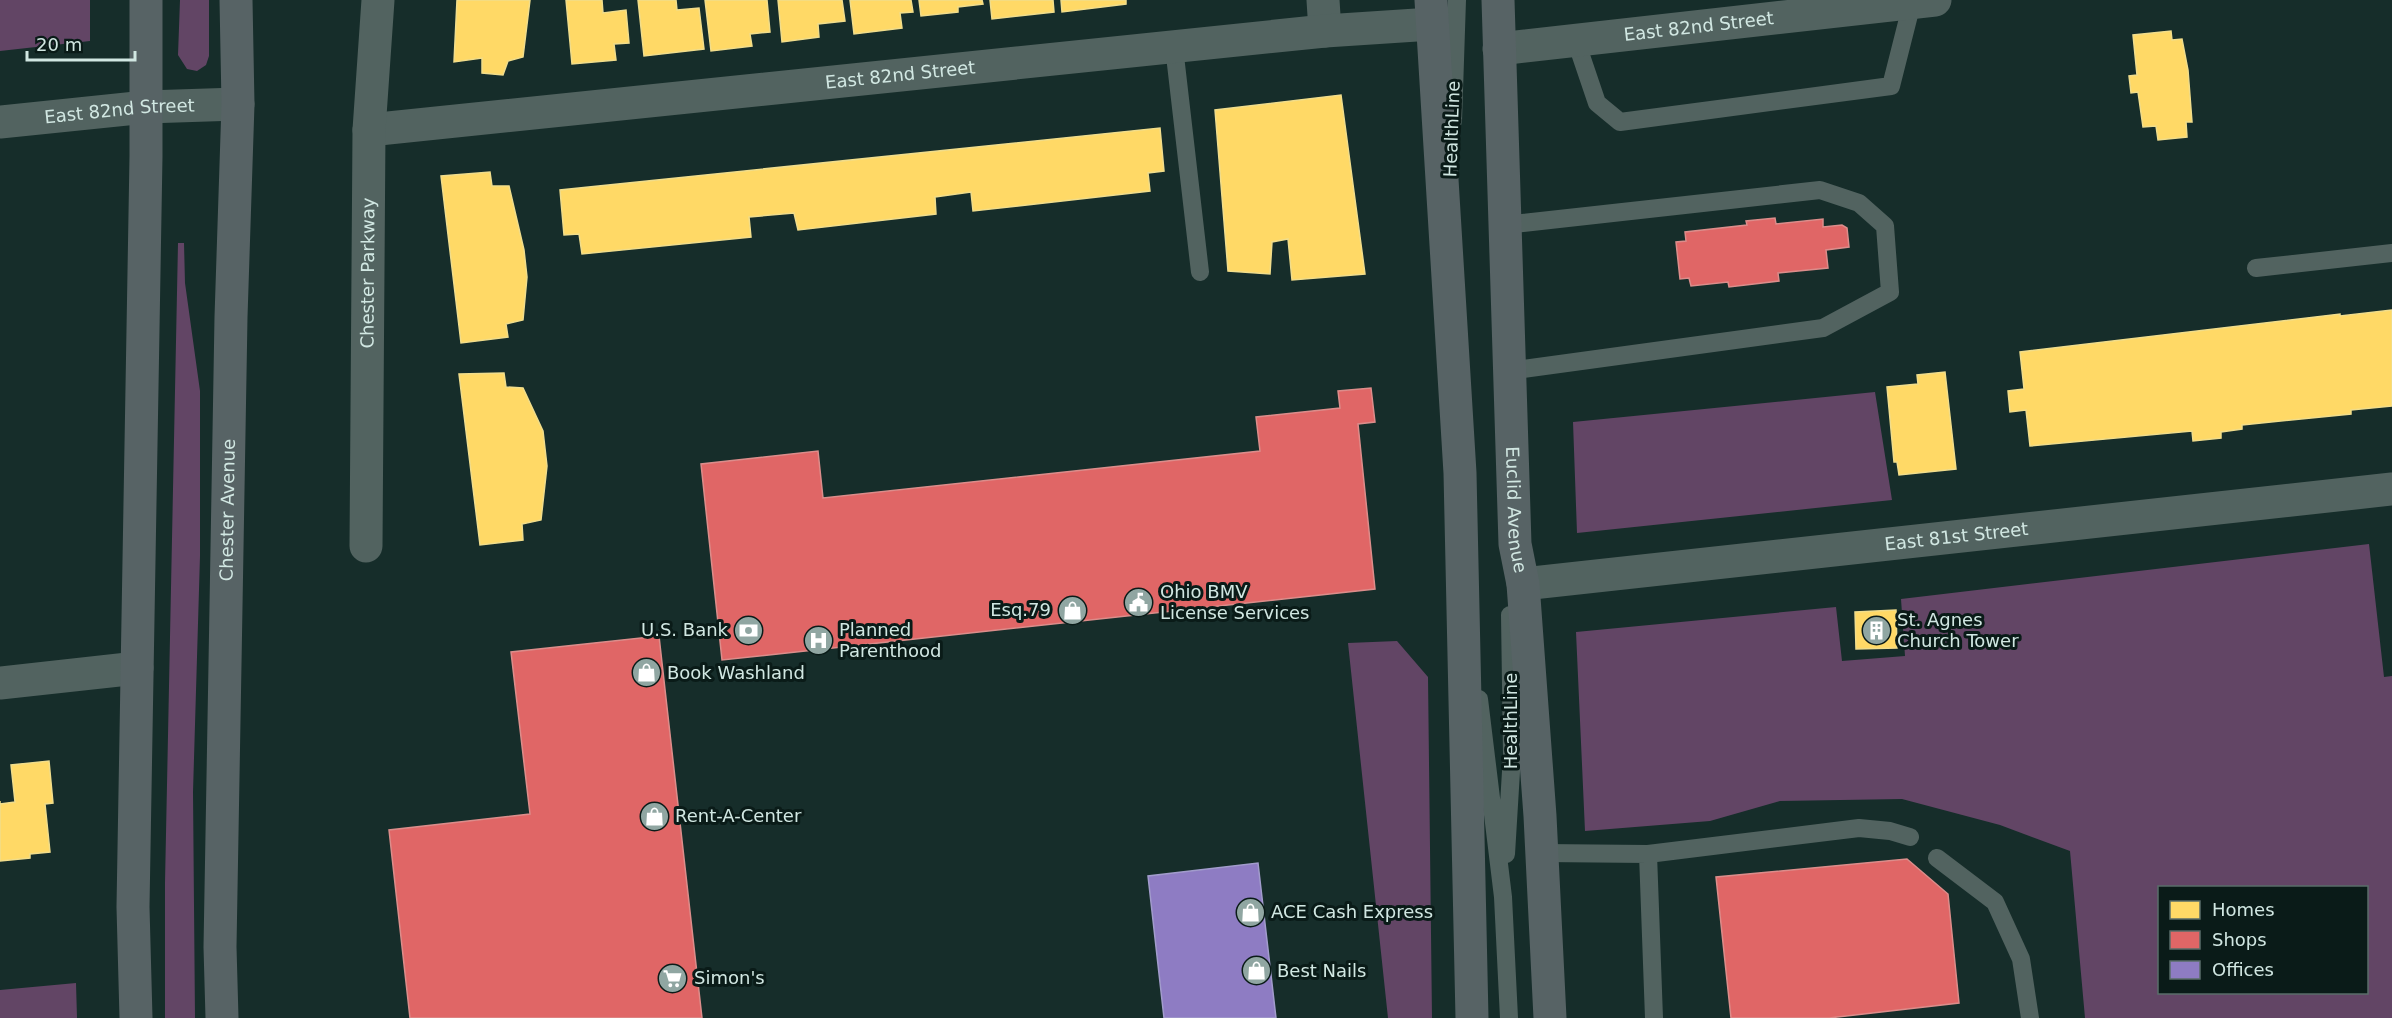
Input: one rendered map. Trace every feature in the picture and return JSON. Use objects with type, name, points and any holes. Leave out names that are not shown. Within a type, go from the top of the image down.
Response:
[{"type":"main road","points":[[136,1018],[133,907],[146,0]]},
{"type":"main road","name":"Chester Avenue","points":[[222,1018],[220,947],[231,317],[238,104],[236,0]]},
{"type":"main road","name":"Euclid Avenue","points":[[1498,0],[1515,544],[1523,584],[1543,854],[1550,1018]]},
{"type":"main road","points":[[1431,12],[1460,473],[1472,1018]]},
{"type":"street","name":"Chester Parkway","points":[[366,546],[369,130],[378,0]]},
{"type":"street","name":"East 82nd Street","points":[[1499,63],[1575,41],[1923,1]]},
{"type":"street","name":"East 82nd Street","points":[[369,130],[1174,47],[1324,16],[1431,12]]},
{"type":"street","name":"East 82nd Street","points":[[0,122],[146,107],[238,104]]},
{"type":"street","name":"East 81st Street","points":[[1523,584],[2392,489]]},
{"type":"street","points":[[0,683],[137,668]]},
{"type":"lane","name":"HealthLine","points":[[1447,258],[1458,0]]},
{"type":"lane","points":[[1490,0],[1499,63]]},
{"type":"lane","points":[[1575,41],[1597,103],[1620,122],[1891,86],[1923,1]]},
{"type":"lane","points":[[1174,47],[1200,272]]},
{"type":"lane","points":[[1505,225],[1820,190],[1859,203],[1885,226],[1890,292],[1823,328],[1509,371]]},
{"type":"lane","points":[[2256,268],[2392,253]]},
{"type":"lane","name":"HealthLine","points":[[1503,897],[1512,755],[1509,579],[1515,544]]},
{"type":"lane","name":"HealthLine","points":[[1461,555],[1503,897],[1509,1018]]},
{"type":"lane","points":[[1543,854],[1648,854],[1859,828],[1890,831],[1910,837]]},
{"type":"lane","points":[[1648,854],[1654,1018]]},
{"type":"lane","points":[[1937,858],[1995,902],[2021,959],[2030,1018]]},
{"type":"shaded area","points":[[0,0],[90,0],[90,41],[0,51]]},
{"type":"shaded area","points":[[180,0],[209,0],[209,56],[206,65],[197,71],[187,69],[178,55]]},
{"type":"shaded area","points":[[178,243],[184,243],[185,283],[200,391],[200,556],[193,792],[195,1018],[165,1018],[165,883]]},
{"type":"shaded area","points":[[1875,392],[1892,500],[1577,533],[1573,422]]},
{"type":"shaded area","points":[[2369,544],[2384,677],[2392,676],[2392,1018],[2085,1018],[2070,851],[2000,825],[1902,799],[1780,801],[1710,821],[1585,831],[1576,632],[1836,607],[1842,661],[1905,656],[1901,599]]},
{"type":"shaded area","points":[[1397,641],[1428,677],[1432,1018],[1388,1018],[1348,643]]},
{"type":"shaded area","points":[[76,983],[77,1018],[0,1018],[0,990]]},
{"type":"building: Homes","points":[[457,0],[530,0],[523,57],[508,61],[503,75],[482,73],[482,58],[454,62]]},
{"type":"building: Homes","points":[[566,0],[602,0],[603,13],[626,10],[629,43],[614,44],[616,60],[572,64]]},
{"type":"building: Homes","points":[[638,0],[676,0],[677,10],[699,8],[704,49],[644,56]]},
{"type":"building: Homes","points":[[705,0],[767,0],[770,32],[750,34],[752,46],[711,51]]},
{"type":"building: Homes","points":[[778,0],[842,0],[845,21],[818,24],[819,37],[782,42]]},
{"type":"building: Homes","points":[[850,0],[911,0],[913,12],[900,13],[902,28],[854,34]]},
{"type":"building: Homes","points":[[919,0],[982,0],[983,4],[958,7],[958,12],[921,16]]},
{"type":"building: Homes","points":[[990,0],[1053,0],[1054,12],[992,19]]},
{"type":"building: Homes","points":[[1061,0],[1126,0],[1126,4],[1062,12]]},
{"type":"building: Homes","points":[[2171,31],[2172,40],[2182,39],[2188,70],[2192,122],[2186,122],[2187,137],[2158,140],[2156,126],[2143,127],[2138,92],[2131,93],[2129,76],[2137,75],[2133,35]]},
{"type":"building: Homes","points":[[1341,95],[1365,274],[1292,280],[1288,239],[1272,242],[1270,274],[1228,271],[1215,110]]},
{"type":"building: Homes","points":[[1160,128],[1164,171],[1148,173],[1150,191],[973,211],[971,192],[935,197],[936,214],[798,230],[794,213],[749,217],[751,237],[582,254],[579,234],[564,235],[560,190]]},
{"type":"building: Homes","points":[[490,172],[492,186],[509,186],[524,250],[527,277],[523,320],[506,324],[508,337],[461,343],[441,176]]},
{"type":"building: Homes","points":[[2392,310],[2392,406],[2351,410],[2351,414],[2242,425],[2242,429],[2221,432],[2221,438],[2193,441],[2192,431],[2030,446],[2026,410],[2010,412],[2008,391],[2024,389],[2020,352],[2340,314],[2340,316]]},
{"type":"building: Homes","points":[[1945,372],[1956,469],[1899,475],[1897,462],[1894,462],[1887,387],[1918,384],[1917,375]]},
{"type":"building: Homes","points":[[504,373],[506,387],[523,388],[543,431],[547,466],[541,520],[522,524],[523,540],[480,545],[459,374]]},
{"type":"building: Homes","name":"St. Agnes Church Tower","points":[[1896,610],[1897,648],[1856,649],[1855,612]]},
{"type":"building: Homes","points":[[49,761],[53,803],[45,804],[50,852],[30,854],[30,858],[0,861],[0,804],[15,802],[11,765]]},
{"type":"building: Shops","points":[[1775,218],[1776,224],[1823,219],[1823,227],[1842,225],[1847,228],[1849,247],[1826,250],[1828,268],[1778,273],[1779,281],[1729,287],[1728,282],[1691,286],[1689,278],[1680,279],[1676,242],[1686,241],[1685,232],[1747,225],[1746,221]]},
{"type":"building: Shops","points":[[1371,388],[1375,422],[1358,424],[1375,589],[722,660],[701,464],[818,451],[823,498],[1260,451],[1256,417],[1340,408],[1338,391]]},
{"type":"building: Shops","points":[[659,636],[702,1018],[410,1018],[389,830],[530,814],[511,652]]},
{"type":"building: Shops","points":[[1907,859],[1948,894],[1959,1003],[1829,1018],[1731,1018],[1716,877]]},
{"type":"building: Offices","points":[[1258,863],[1276,1018],[1164,1018],[1148,876]]},
{"type":"place","name":"Ohio BMV License Services","points":[[1139,602]]},
{"type":"place","name":"Esq.79","points":[[1072,610]]},
{"type":"place","name":"U.S. Bank","points":[[749,630]]},
{"type":"place","name":"St. Agnes Church Tower","points":[[1876,630]]},
{"type":"place","name":"Planned Parenthood","points":[[818,640]]},
{"type":"place","name":"Book Washland","points":[[646,673]]},
{"type":"place","name":"Rent-A-Center","points":[[654,816]]},
{"type":"place","name":"ACE Cash Express","points":[[1250,912]]},
{"type":"place","name":"Best Nails","points":[[1256,971]]},
{"type":"place","name":"Simon's","points":[[673,978]]}]
